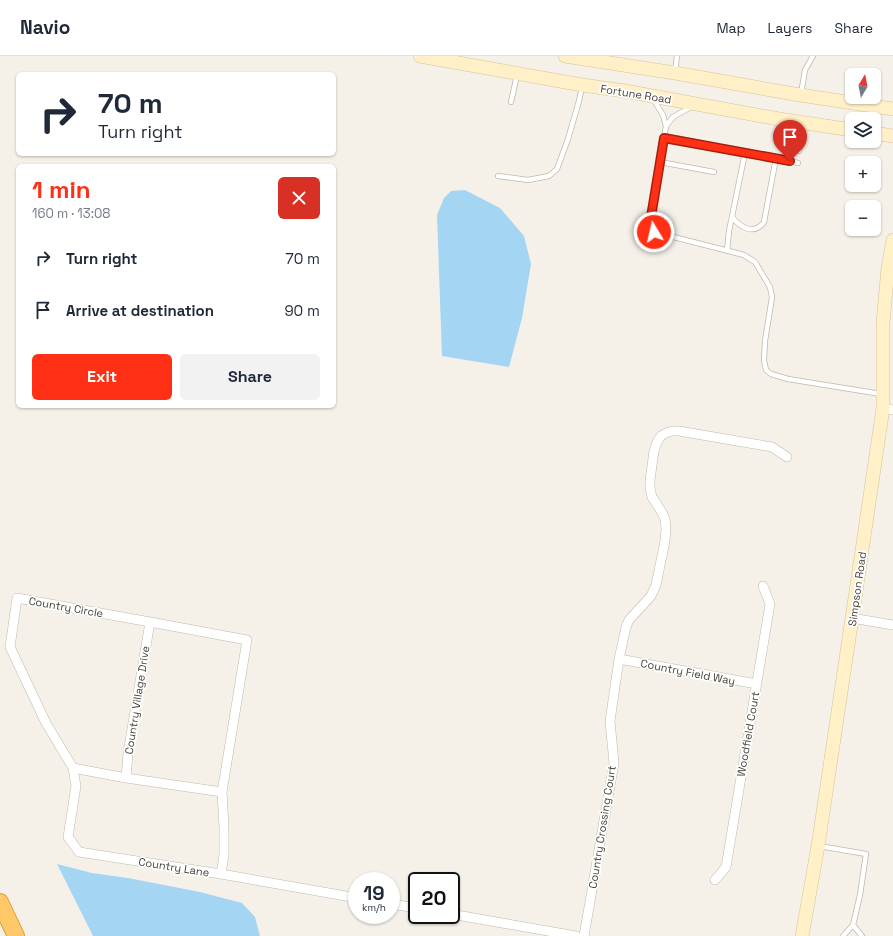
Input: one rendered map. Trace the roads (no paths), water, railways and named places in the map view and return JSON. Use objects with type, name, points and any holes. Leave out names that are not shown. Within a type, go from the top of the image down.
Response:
[{"type":"highway","points":[[0,902],[16,936]]},
{"type":"main road","name":"Fortune Road","points":[[420,56],[517,74],[845,129]]},
{"type":"main road","points":[[565,56],[893,109]]},
{"type":"main road","points":[[881,134],[893,136]]},
{"type":"main road","name":"Simpson Road","points":[[802,936],[818,846],[852,618],[888,409],[883,394],[883,323],[888,268],[893,240]]},
{"type":"street","name":"Country Crossing Court","points":[[584,936],[614,763],[610,721],[619,659],[629,620],[651,596],[656,585],[665,541],[665,519],[652,497],[650,480],[654,451],[657,442],[661,436],[672,431],[679,431],[772,447],[787,457]]},
{"type":"street","name":"Woodfield Court","points":[[715,880],[726,867],[757,684],[770,604],[763,586]]},
{"type":"street","name":"Country Circle","points":[[73,768],[46,723],[10,647],[17,598],[247,640],[222,792],[224,855],[221,874]]},
{"type":"street","points":[[852,618],[893,625]]},
{"type":"street","name":"Country Village Drive","points":[[126,778],[128,753],[150,622]]},
{"type":"street","name":"Country Field Way","points":[[619,659],[757,684]]},
{"type":"street","points":[[73,768],[126,778],[222,792]]},
{"type":"street","name":"Country Lane","points":[[73,768],[76,786],[68,836],[79,852],[221,874],[348,896]]},
{"type":"street","points":[[460,916],[576,936]]},
{"type":"lane","points":[[675,73],[677,56]]},
{"type":"lane","points":[[800,95],[805,70],[813,56]]},
{"type":"lane","points":[[511,102],[517,74]]},
{"type":"lane","points":[[498,176],[528,180],[549,176],[557,169],[568,139],[579,102],[582,85]]},
{"type":"lane","points":[[650,96],[663,115],[666,126],[650,227],[654,232],[744,255],[755,262],[770,287],[772,297],[765,341],[764,360],[766,370],[771,374],[788,379],[883,394]]},
{"type":"lane","points":[[666,126],[673,117],[696,104]]},
{"type":"lane","points":[[800,151],[804,122]]},
{"type":"lane","points":[[664,138],[798,163]]},
{"type":"lane","points":[[726,250],[745,153]]},
{"type":"lane","points":[[732,217],[744,228],[755,229],[761,227],[764,222],[776,158]]},
{"type":"lane","points":[[660,162],[714,172]]},
{"type":"lane","points":[[818,846],[866,854],[860,895],[853,924],[843,936]]},
{"type":"lane","points":[[853,924],[862,936]]},
{"type":"water","points":[[465,190],[500,208],[524,236],[531,264],[522,318],[509,367],[442,356],[437,215],[444,198],[451,191]]},
{"type":"water","points":[[57,864],[92,873],[128,878],[200,892],[242,903],[255,917],[260,936],[93,936]]}]
